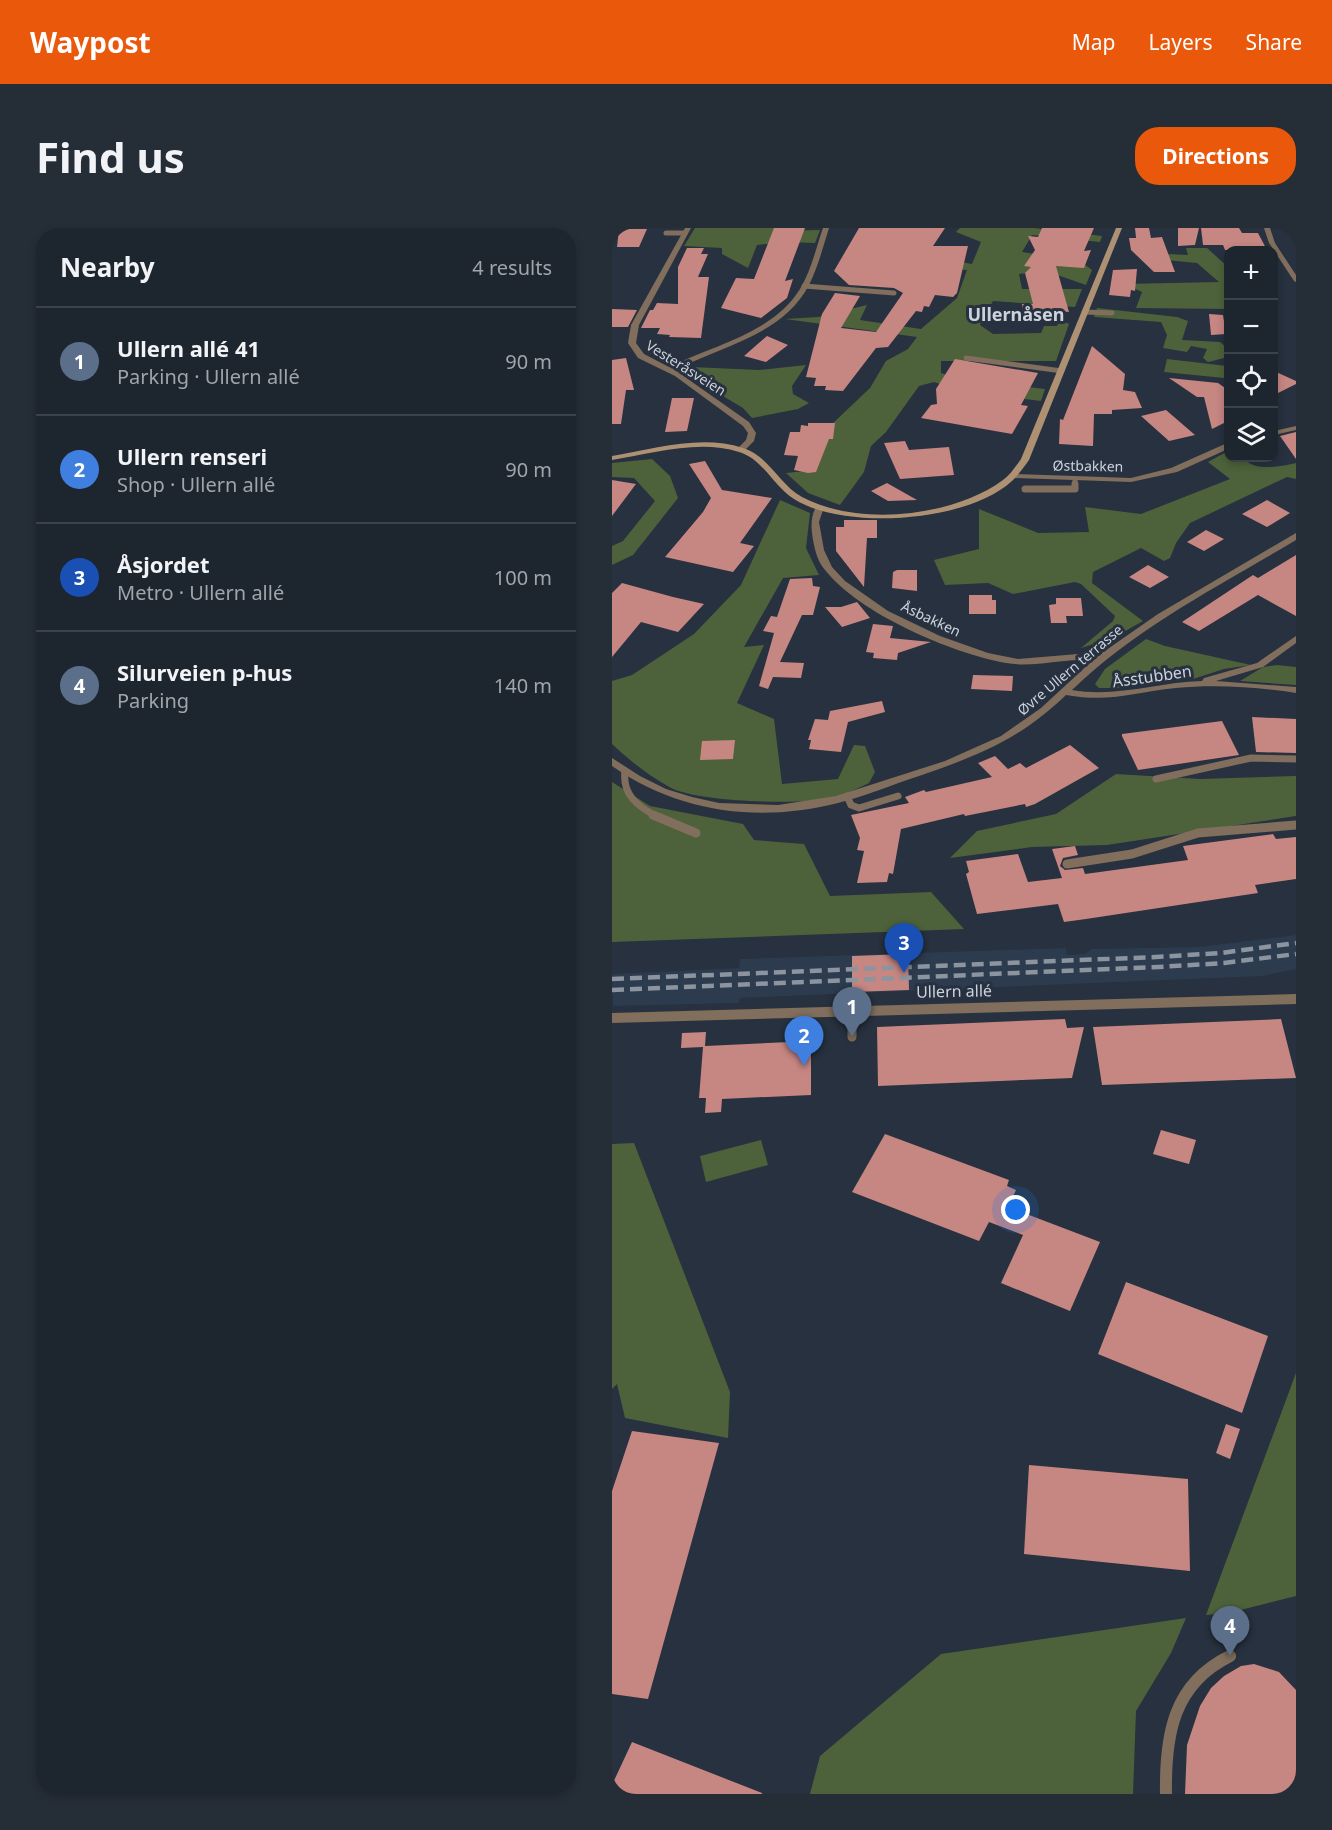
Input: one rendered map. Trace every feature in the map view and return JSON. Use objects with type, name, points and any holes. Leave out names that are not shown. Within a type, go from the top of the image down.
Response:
[{"type":"street","points":[[669,370],[732,344],[765,325],[790,306],[804,286],[826,228]]},
{"type":"street","points":[[612,458],[705,445],[741,449],[760,460],[798,497],[841,513],[877,516],[930,512],[972,500],[1000,487],[1013,477],[1025,460],[1119,228]]},
{"type":"street","points":[[1267,228],[1272,243],[1296,280]]},
{"type":"street","name":"Vesteråsveien","points":[[686,231],[632,332],[632,344],[636,352],[711,396],[746,424],[752,433],[752,438],[741,449]]},
{"type":"street","points":[[1278,432],[1296,428]]},
{"type":"street","name":"Østbakken","points":[[1013,477],[1118,482],[1142,479],[1174,470],[1224,448]]},
{"type":"street","name":"Åsbakken","points":[[820,507],[816,514],[815,527],[826,566],[854,592],[893,617],[944,640],[996,659],[1023,662],[1082,656],[1102,658]]},
{"type":"street","name":"Øvre Ullern terrasse","points":[[612,761],[660,791],[680,798],[720,806],[795,807],[847,796],[984,749],[1018,730],[1126,640],[1296,536]]},
{"type":"street","name":"Åsstubben","points":[[1206,684],[1215,676],[1260,665],[1296,639]]},
{"type":"street","name":"Åsstubben","points":[[1066,692],[1112,697],[1167,686],[1206,684],[1296,690]]},
{"type":"street","name":"Ullern allé","points":[[612,1018],[1296,999]]},
{"type":"lane","name":"Vesteråsveien","points":[[666,233],[686,231]]},
{"type":"lane","points":[[804,286],[894,293]]},
{"type":"lane","points":[[1084,312],[1112,313]]},
{"type":"lane","points":[[966,358],[1062,371]]},
{"type":"lane","points":[[1025,489],[1075,489],[1075,480]]},
{"type":"lane","points":[[1156,779],[1251,758],[1296,759]]},
{"type":"lane","points":[[625,771],[619,778],[618,786],[631,808],[696,833]]},
{"type":"lane","points":[[847,796],[851,805],[859,808],[898,796]]},
{"type":"lane","points":[[1067,864],[1132,854],[1198,833],[1296,825]]},
{"type":"lane","points":[[852,1010],[852,1037]]},
{"type":"lane","points":[[1166,1794],[1165,1766],[1172,1720],[1188,1690],[1204,1671],[1230,1656]]},
{"type":"shaded area","points":[[1296,935],[1296,969],[1262,976],[740,998],[739,1003],[613,1006],[612,974],[739,968],[740,959],[1066,948],[1067,955],[1085,954],[1092,949],[1199,947]]},
{"type":"green space","points":[[695,228],[820,230],[815,243],[785,242],[757,245],[748,268],[722,254],[722,248],[684,246]]},
{"type":"green space","points":[[960,228],[1034,228],[1102,236],[1100,242],[1032,235],[1022,252],[1080,261],[1092,270],[1086,285],[1046,271],[1019,274],[1022,289],[1082,289],[1075,307],[993,301],[980,325],[993,334],[1041,333],[1044,326],[1057,326],[1060,320],[1069,324],[1056,361],[941,361],[941,373],[960,379],[1045,389],[1041,401],[965,392],[934,382],[919,386],[886,432],[871,446],[864,472],[840,505],[808,493],[786,473],[806,471],[831,425],[870,388],[886,361],[908,349],[917,337],[785,319],[818,317],[867,305],[860,320],[921,329],[957,298],[967,270],[861,262],[928,256],[972,264],[981,242],[956,232]]},
{"type":"green space","points":[[1186,248],[1207,248],[1224,263],[1224,309],[1136,308],[1142,292],[1124,284],[1219,282],[1197,263],[1166,260],[1166,254],[1188,255]]},
{"type":"green space","points":[[1097,308],[1177,317],[1188,321],[1182,340],[1220,342],[1224,346],[1224,358],[1208,362],[1203,358],[1207,349],[1191,346],[1187,352],[1163,348],[1167,335],[1161,322],[1094,317]]},
{"type":"green space","points":[[1167,359],[1224,366],[1224,378],[1164,372]]},
{"type":"green space","points":[[806,365],[792,386],[793,394],[809,403],[798,409],[752,418],[743,408],[691,377],[692,367],[759,370]]},
{"type":"green space","points":[[1224,453],[1224,462],[1247,462],[1261,467],[1296,463],[1296,479],[1287,477],[1190,523],[1176,543],[1170,558],[1164,561],[1141,548],[1093,572],[1092,583],[1143,621],[1113,638],[1081,648],[1113,621],[1115,616],[1081,584],[1075,582],[1013,594],[988,583],[945,585],[934,560],[979,549],[979,509],[1038,533],[1089,532],[1085,507],[1141,514],[1230,479],[1208,462]]},
{"type":"green space","points":[[652,459],[670,476],[678,498],[633,555],[612,565],[612,546],[623,541],[655,501],[634,478],[612,477],[612,463]]},
{"type":"green space","points":[[780,500],[810,513],[806,548],[819,575],[783,578],[744,647],[764,645],[737,703],[774,719],[782,784],[838,779],[854,745],[865,746],[875,772],[869,783],[848,793],[820,800],[752,801],[685,793],[671,788],[640,768],[612,744],[612,681],[632,675],[694,634],[741,585]]},
{"type":"green space","points":[[1146,639],[1165,646],[1251,665],[1224,669],[1193,679],[1157,680],[1119,688],[1099,688],[1095,684],[1105,669]]},
{"type":"green space","points":[[1277,665],[1296,667],[1296,685],[1240,681],[1263,667]]},
{"type":"green space","points":[[1116,774],[1200,779],[1296,776],[1296,816],[1107,845],[1032,847],[950,858],[977,831],[1056,814]]},
{"type":"green space","points":[[612,782],[650,806],[743,824],[754,840],[804,844],[830,896],[931,892],[964,929],[612,942]]},
{"type":"green space","points":[[761,1140],[768,1165],[706,1182],[700,1156]]},
{"type":"green space","points":[[634,1143],[730,1392],[728,1438],[625,1418],[617,1384],[612,1389],[612,1144]]},
{"type":"green space","points":[[1296,1373],[1296,1596],[1229,1613],[1206,1615]]},
{"type":"green space","points":[[1186,1618],[1171,1653],[1136,1711],[1133,1794],[810,1794],[820,1756],[941,1654]]},
{"type":"building","points":[[774,228],[805,228],[785,281],[793,279],[787,298],[761,318],[721,308],[736,278],[754,279]]},
{"type":"building","points":[[859,228],[945,228],[933,246],[968,246],[957,293],[953,297],[935,295],[929,307],[924,306],[922,312],[916,311],[888,347],[876,348],[843,391],[825,390],[826,386],[814,386],[816,378],[806,377],[822,314],[835,293],[860,296],[841,328],[876,332],[903,293],[894,288],[849,285],[834,271]]},
{"type":"building","points":[[1042,228],[1094,228],[1084,251],[1091,250],[1084,268],[1056,266],[1069,312],[1050,310],[1052,321],[1025,321],[1022,304],[1033,304],[1025,273],[1031,267],[1024,266],[1035,250],[1028,236],[1038,237]]},
{"type":"building","points":[[1135,228],[1149,228],[1151,238],[1162,237],[1175,272],[1154,272],[1131,250],[1129,238],[1136,238]]},
{"type":"building","points":[[1178,228],[1199,228],[1195,245],[1178,246]]},
{"type":"building","points":[[1201,228],[1239,228],[1242,233],[1258,233],[1265,246],[1224,248],[1223,245],[1203,245]]},
{"type":"building","points":[[619,229],[647,229],[639,247],[617,247]]},
{"type":"building","points":[[687,248],[704,248],[701,254],[708,254],[698,277],[709,277],[701,338],[669,337],[670,335],[657,334],[660,328],[641,328],[650,310],[653,310],[657,303],[678,304],[678,267]]},
{"type":"building","points":[[1137,269],[1135,291],[1131,290],[1130,297],[1109,295],[1113,270]]},
{"type":"building","points":[[612,309],[637,310],[628,327],[612,327]]},
{"type":"building","points":[[1209,314],[1223,315],[1224,334],[1211,335]]},
{"type":"building","points":[[767,336],[788,345],[766,362],[744,356]]},
{"type":"building","points":[[1092,346],[1125,374],[1123,390],[1135,392],[1142,408],[1112,410],[1112,414],[1094,414],[1093,446],[1059,444],[1060,419],[1063,420]]},
{"type":"building","points":[[626,358],[634,390],[626,390],[621,424],[612,424],[612,360]]},
{"type":"building","points":[[955,359],[1038,373],[1021,405],[1028,406],[1012,434],[921,418],[931,405],[937,404],[936,389]]},
{"type":"building","points":[[1278,373],[1296,381],[1296,384],[1278,393]]},
{"type":"building","points":[[1169,378],[1218,383],[1224,387],[1224,423],[1212,429],[1204,397],[1197,397]]},
{"type":"building","points":[[672,398],[694,398],[687,431],[665,432]]},
{"type":"building","points":[[1166,410],[1195,435],[1169,441],[1141,416]]},
{"type":"building","points":[[808,423],[835,423],[833,439],[829,439],[816,472],[808,473],[794,470],[798,456],[784,455],[790,432],[800,432],[801,425],[808,426]]},
{"type":"building","points":[[1296,432],[1296,459],[1280,436]]},
{"type":"building","points":[[905,441],[909,450],[949,447],[954,475],[900,479],[884,443]]},
{"type":"building","points":[[705,461],[722,490],[772,498],[740,543],[754,546],[733,572],[665,557],[703,512],[711,498],[689,464]]},
{"type":"building","points":[[612,480],[636,484],[612,516]]},
{"type":"building","points":[[887,483],[917,500],[888,501],[871,491]]},
{"type":"building","points":[[1267,500],[1290,513],[1267,527],[1242,514]]},
{"type":"building","points":[[844,520],[877,520],[877,538],[867,538],[864,587],[836,551],[836,527],[844,527]]},
{"type":"building","points":[[1206,530],[1224,539],[1204,551],[1187,542]]},
{"type":"building","points":[[1296,555],[1296,616],[1258,595],[1199,631],[1182,622],[1253,575],[1258,578]]},
{"type":"building","points":[[1148,565],[1169,577],[1150,588],[1129,577]]},
{"type":"building","points":[[917,570],[917,591],[892,588],[893,572]]},
{"type":"building","points":[[812,578],[813,586],[820,587],[813,615],[802,615],[780,662],[804,663],[801,678],[773,677],[768,689],[759,686],[774,633],[763,631],[771,616],[777,617],[790,579]]},
{"type":"building","points":[[622,583],[704,604],[678,632],[641,622],[612,657],[612,593]]},
{"type":"building","points":[[969,595],[992,595],[992,600],[996,600],[996,614],[969,614]]},
{"type":"building","points":[[1056,598],[1081,598],[1083,616],[1066,616],[1067,623],[1051,623],[1049,605],[1056,604]]},
{"type":"building","points":[[857,602],[870,618],[842,627],[825,607],[841,607]]},
{"type":"building","points":[[873,624],[893,626],[890,638],[931,642],[898,653],[897,660],[873,658],[874,653],[866,652]]},
{"type":"building","points":[[973,675],[1013,676],[1012,691],[971,689]]},
{"type":"building","points":[[882,701],[885,712],[848,722],[841,752],[809,749],[811,740],[808,740],[815,719],[828,720],[830,711]]},
{"type":"building","points":[[1252,717],[1296,719],[1296,753],[1256,752]]},
{"type":"building","points":[[1222,721],[1239,755],[1138,770],[1122,736],[1122,734]]},
{"type":"building","points":[[735,740],[733,759],[700,760],[702,741]]},
{"type":"building","points":[[1070,745],[1099,768],[1026,807],[1025,804],[965,816],[964,814],[901,829],[893,874],[889,873],[887,882],[857,883],[864,851],[857,850],[860,838],[851,815],[909,803],[905,797],[924,790],[926,792],[992,777],[978,763],[995,756],[1008,769],[1020,763],[1026,768]]},
{"type":"building","points":[[1273,834],[1276,839],[1296,837],[1296,879],[1255,885],[1258,893],[1064,922],[1058,904],[977,914],[966,874],[969,872],[966,861],[1018,854],[1028,882],[1062,878],[1052,849],[1075,846],[1078,855],[1063,858],[1060,866],[1065,870],[1083,868],[1085,874],[1188,860],[1183,846]]},
{"type":"building","points":[[908,954],[909,990],[852,992],[852,956]]},
{"type":"building","points":[[1065,1019],[1067,1028],[1084,1027],[1072,1078],[878,1086],[877,1027]]},
{"type":"building","points":[[1281,1019],[1296,1078],[1102,1085],[1093,1027]]},
{"type":"building","points":[[706,1032],[705,1046],[811,1041],[811,1095],[722,1099],[721,1112],[705,1113],[706,1098],[699,1098],[703,1047],[681,1048],[682,1033]]},
{"type":"building","points":[[1161,1130],[1196,1140],[1189,1164],[1153,1154]]},
{"type":"building","points":[[885,1134],[1009,1180],[1007,1186],[1016,1190],[1008,1207],[1100,1242],[1070,1311],[1001,1283],[1023,1235],[989,1222],[979,1241],[852,1192]]},
{"type":"building","points":[[1126,1282],[1268,1336],[1242,1413],[1098,1354]]},
{"type":"building","points":[[1226,1424],[1240,1429],[1230,1459],[1216,1453]]},
{"type":"building","points":[[632,1431],[719,1443],[648,1699],[612,1694],[612,1491]]},
{"type":"building","points":[[1029,1465],[1188,1479],[1190,1571],[1024,1554]]},
{"type":"building","points":[[1254,1664],[1279,1672],[1296,1690],[1296,1794],[1185,1794],[1187,1745],[1200,1706],[1211,1688],[1224,1676],[1241,1666]]},
{"type":"building","points":[[632,1742],[762,1794],[612,1794],[612,1785]]},
{"type":"railway","points":[[612,979],[1156,957],[1221,953],[1296,943]]},
{"type":"railway","points":[[612,990],[1159,967],[1224,963],[1296,954]]},
{"type":"place","name":"Åsjordet","points":[[904,973]]},
{"type":"place","name":"Ullern allé 41","points":[[852,1037]]},
{"type":"place","name":"Ullern renseri","points":[[804,1066]]},
{"type":"place","name":"Silurveien p-hus","points":[[1230,1656]]},
{"type":"district","name":"Ullernåsen","points":[[1016,315]]}]
